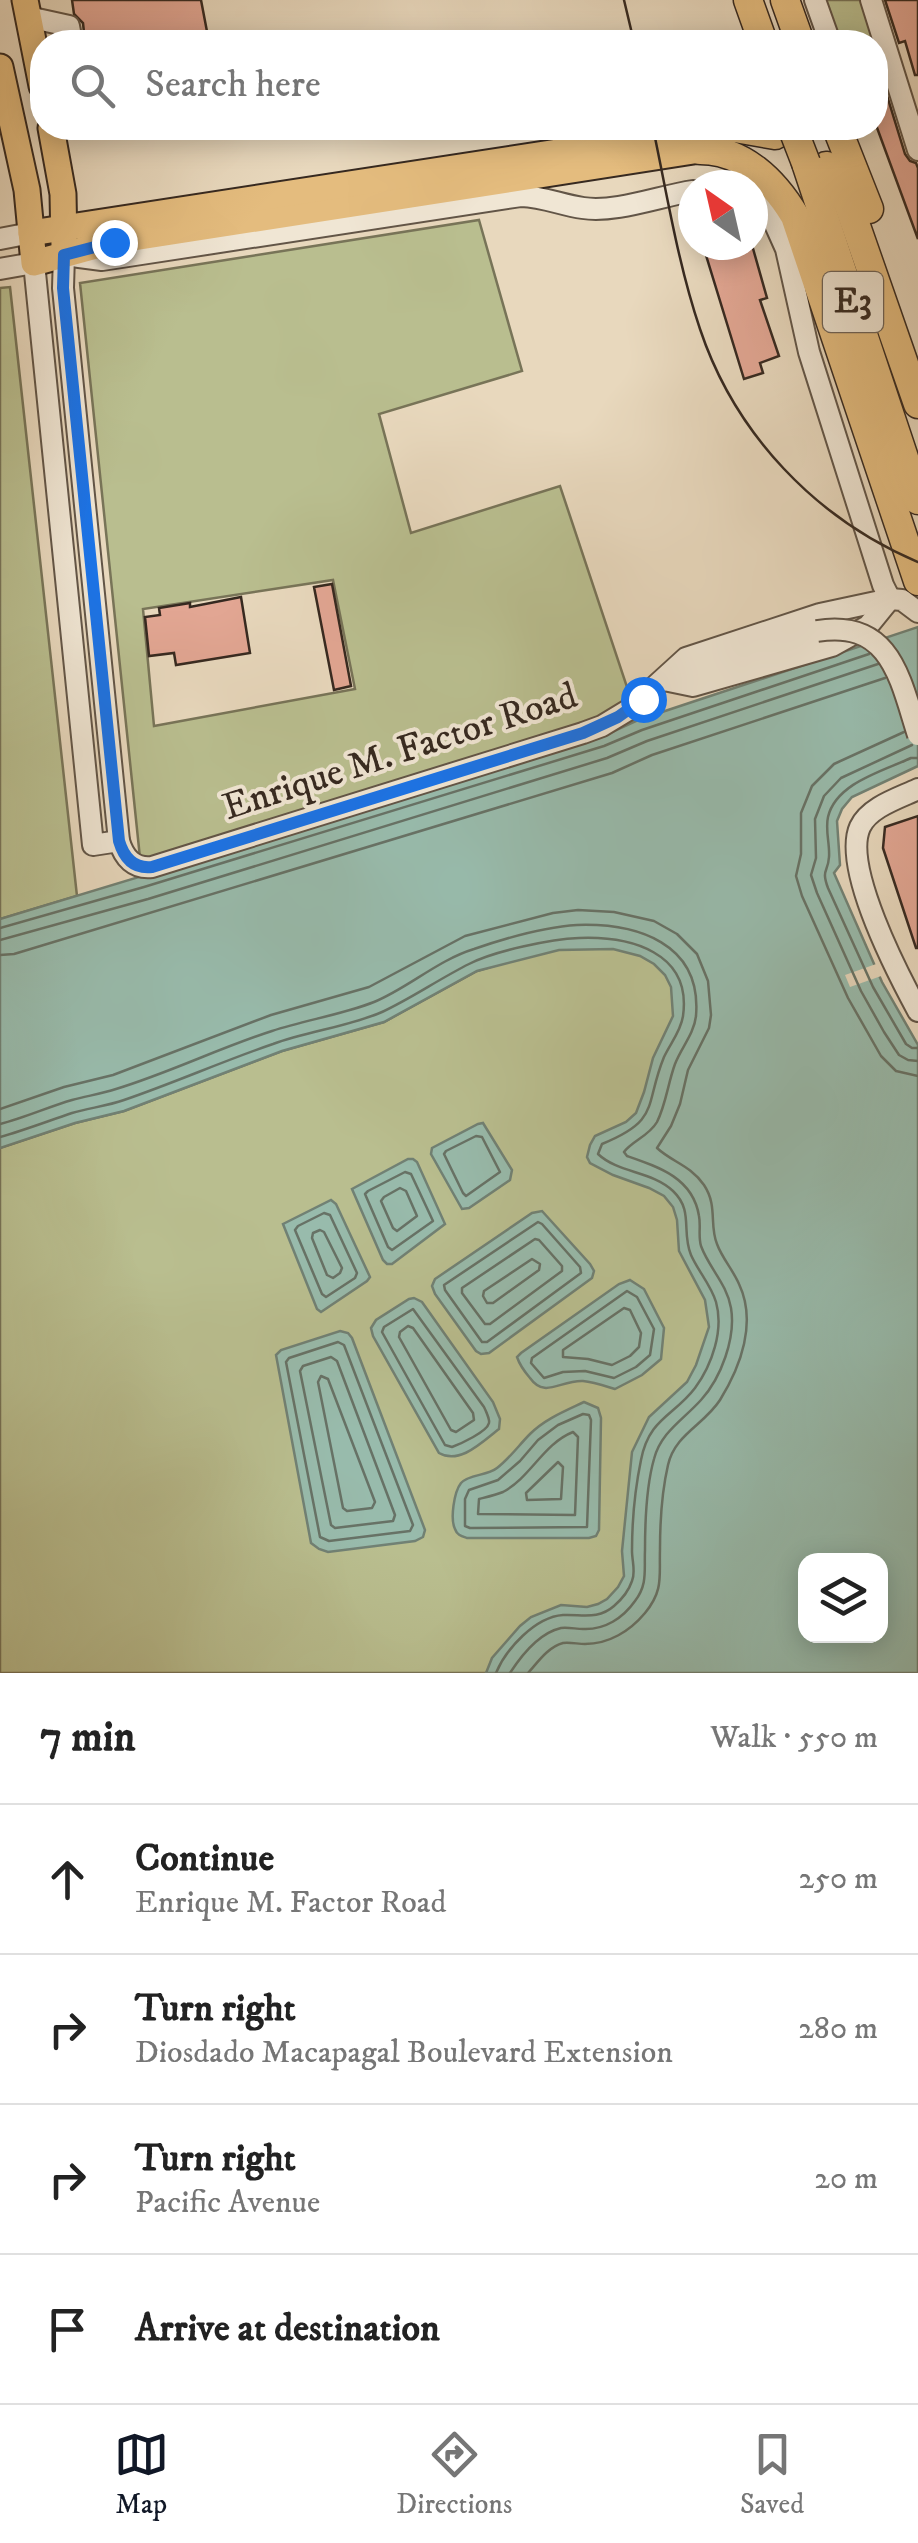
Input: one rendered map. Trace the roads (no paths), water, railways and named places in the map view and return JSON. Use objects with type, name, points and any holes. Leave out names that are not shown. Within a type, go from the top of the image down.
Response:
[{"type":"highway","points":[[748,0],[759,30]]},
{"type":"highway","points":[[785,0],[796,30]]},
{"type":"highway","name":"E3","points":[[795,140],[816,165],[918,500]]},
{"type":"highway","name":"E3","points":[[842,140],[918,357]]},
{"type":"highway","points":[[697,141],[754,168],[774,186],[795,216],[918,581]]},
{"type":"highway","points":[[816,165],[840,184],[918,404]]},
{"type":"main road","points":[[0,67],[27,190],[34,263],[114,242],[697,141]]},
{"type":"main road","points":[[53,140],[62,185],[64,255]]},
{"type":"main road","points":[[31,233],[697,141]]},
{"type":"street","points":[[814,0],[825,30]]},
{"type":"street","points":[[872,0],[878,30]]},
{"type":"street","points":[[27,8],[69,26],[70,30]]},
{"type":"street","points":[[888,68],[918,150]]},
{"type":"street","points":[[0,268],[34,263],[93,844],[119,841],[63,288],[64,255],[102,260],[521,196],[542,197],[583,208],[607,208],[678,193]]},
{"type":"street","points":[[768,214],[786,249],[809,352],[890,599]]},
{"type":"street","points":[[0,238],[31,233]]},
{"type":"street","points":[[890,599],[902,600],[918,612]]},
{"type":"street","points":[[664,680],[693,686],[832,646],[868,626],[890,599]]},
{"type":"street","name":"Enrique M. Factor Road","points":[[119,841],[128,860],[146,868],[583,733],[618,717],[643,699],[686,658],[820,614],[890,599]]},
{"type":"street","points":[[664,680],[817,631],[853,630],[881,646],[888,656],[918,735]]},
{"type":"street","points":[[918,790],[866,818],[857,839],[866,896],[918,1011]]},
{"type":"water","points":[[918,627],[918,766],[852,797],[842,809],[837,821],[840,865],[834,873],[882,982],[918,1045],[918,1673],[486,1673],[492,1658],[531,1617],[561,1605],[598,1604],[618,1587],[624,1576],[622,1551],[632,1452],[649,1417],[687,1382],[709,1327],[705,1300],[679,1251],[673,1207],[664,1196],[613,1175],[590,1163],[587,1157],[595,1136],[636,1113],[653,1058],[673,1016],[671,987],[654,964],[613,949],[559,950],[477,971],[384,1022],[282,1051],[124,1111],[0,1148],[0,919],[601,737],[638,720]]},
{"type":"water","points":[[483,1123],[512,1170],[510,1180],[462,1209],[431,1154],[432,1148]]},
{"type":"water","points":[[408,1159],[417,1162],[445,1224],[387,1264],[352,1189]]},
{"type":"water","points":[[331,1200],[370,1277],[321,1312],[283,1224]]},
{"type":"water","points":[[542,1211],[590,1264],[592,1278],[489,1353],[481,1354],[432,1286],[435,1279],[532,1213]]},
{"type":"water","points":[[630,1280],[644,1289],[664,1328],[661,1359],[642,1375],[615,1389],[583,1381],[547,1388],[536,1384],[517,1357]]},
{"type":"water","points":[[414,1298],[422,1302],[493,1402],[500,1419],[499,1429],[463,1454],[439,1453],[373,1336],[371,1328],[376,1320]]},
{"type":"water","points":[[340,1331],[352,1338],[425,1530],[423,1537],[415,1541],[328,1552],[311,1543],[276,1355]]},
{"type":"water","points":[[584,1402],[598,1408],[601,1418],[596,1536],[467,1538],[458,1534],[453,1512],[461,1483],[497,1468],[542,1424]]},
{"type":"tram line","points":[[624,0],[631,30]]},
{"type":"tram line","points":[[655,140],[692,304],[715,367],[734,404],[757,438],[813,497],[881,544],[918,562]]}]
